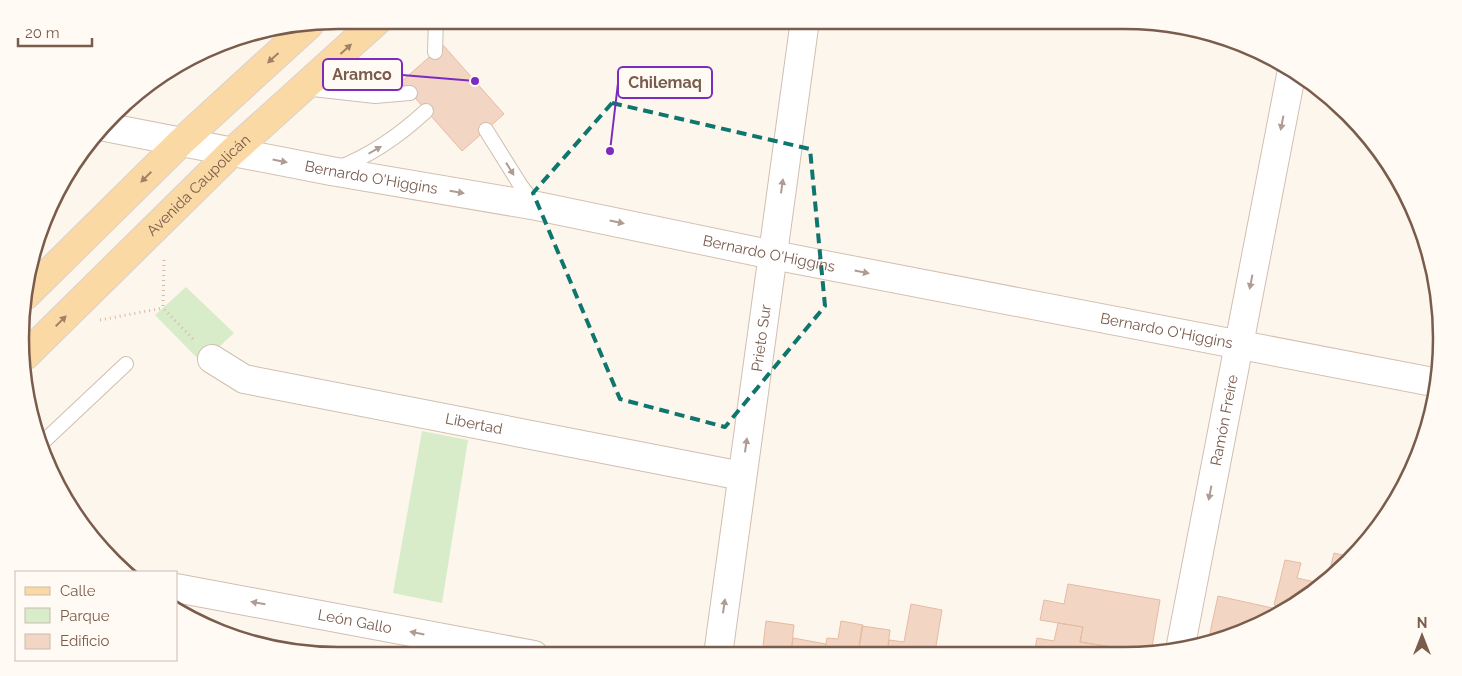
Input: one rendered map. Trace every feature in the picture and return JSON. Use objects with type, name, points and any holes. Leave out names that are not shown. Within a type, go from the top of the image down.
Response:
[{"type":"main road","name":"Avenida Caupolicán","points":[[29,352],[232,152],[368,29]]},
{"type":"main road","points":[[33,288],[181,142],[303,31]]},
{"type":"street","name":"Prieto Sur","points":[[719,647],[804,29]]},
{"type":"street","name":"Ramón Freire","points":[[1182,641],[1291,77]]},
{"type":"street","name":"Bernardo O'Higgins","points":[[111,128],[331,171],[537,206],[773,255],[1430,381]]},
{"type":"street","name":"Libertad","points":[[212,359],[244,379],[742,476]]},
{"type":"street","name":"León Gallo","points":[[178,588],[491,647]]},
{"type":"lane","points":[[435,52],[436,29]]},
{"type":"lane","points":[[303,88],[375,96],[410,92]]},
{"type":"lane","points":[[331,171],[351,163],[388,142],[410,126],[426,111]]},
{"type":"lane","points":[[486,130],[521,186],[537,206]]},
{"type":"lane","points":[[46,439],[126,364]]},
{"type":"path","points":[[164,260],[163,308],[212,359]]},
{"type":"path","points":[[100,320],[163,308]]},
{"type":"highlighted area","points":[[612,103],[810,149],[825,306],[725,427],[620,399],[533,193]]},
{"type":"green space","points":[[186,287],[234,333],[202,363],[155,315]]},
{"type":"green space","points":[[422,431],[468,440],[442,603],[393,593]]},
{"type":"building","points":[[443,45],[504,114],[462,151],[401,82]]},
{"type":"building","points":[[1334,553],[1344,555],[1343,557],[1330,569]]},
{"type":"building","points":[[1285,560],[1301,563],[1297,578],[1314,582],[1279,606],[1274,605]]},
{"type":"building","points":[[1068,584],[1160,600],[1152,646],[1112,647],[1080,642],[1083,627],[1040,620],[1044,600],[1064,604]]},
{"type":"building","points":[[1218,596],[1274,608],[1242,624],[1209,635]]},
{"type":"building","points":[[911,604],[942,610],[936,647],[888,647],[889,640],[904,642]]},
{"type":"building","points":[[766,621],[794,625],[792,647],[763,647]]},
{"type":"building","points":[[841,621],[863,625],[859,647],[825,647],[827,638],[838,639]]},
{"type":"building","points":[[1058,623],[1083,627],[1080,642],[1110,647],[1035,647],[1037,638],[1054,641]]},
{"type":"building","points":[[862,626],[890,630],[888,647],[859,647]]},
{"type":"building","points":[[793,638],[826,644],[825,647],[792,647]]},
{"type":"place","name":"Aramco","points":[[475,81]]},
{"type":"place","name":"Chilemaq","points":[[610,151]]}]
